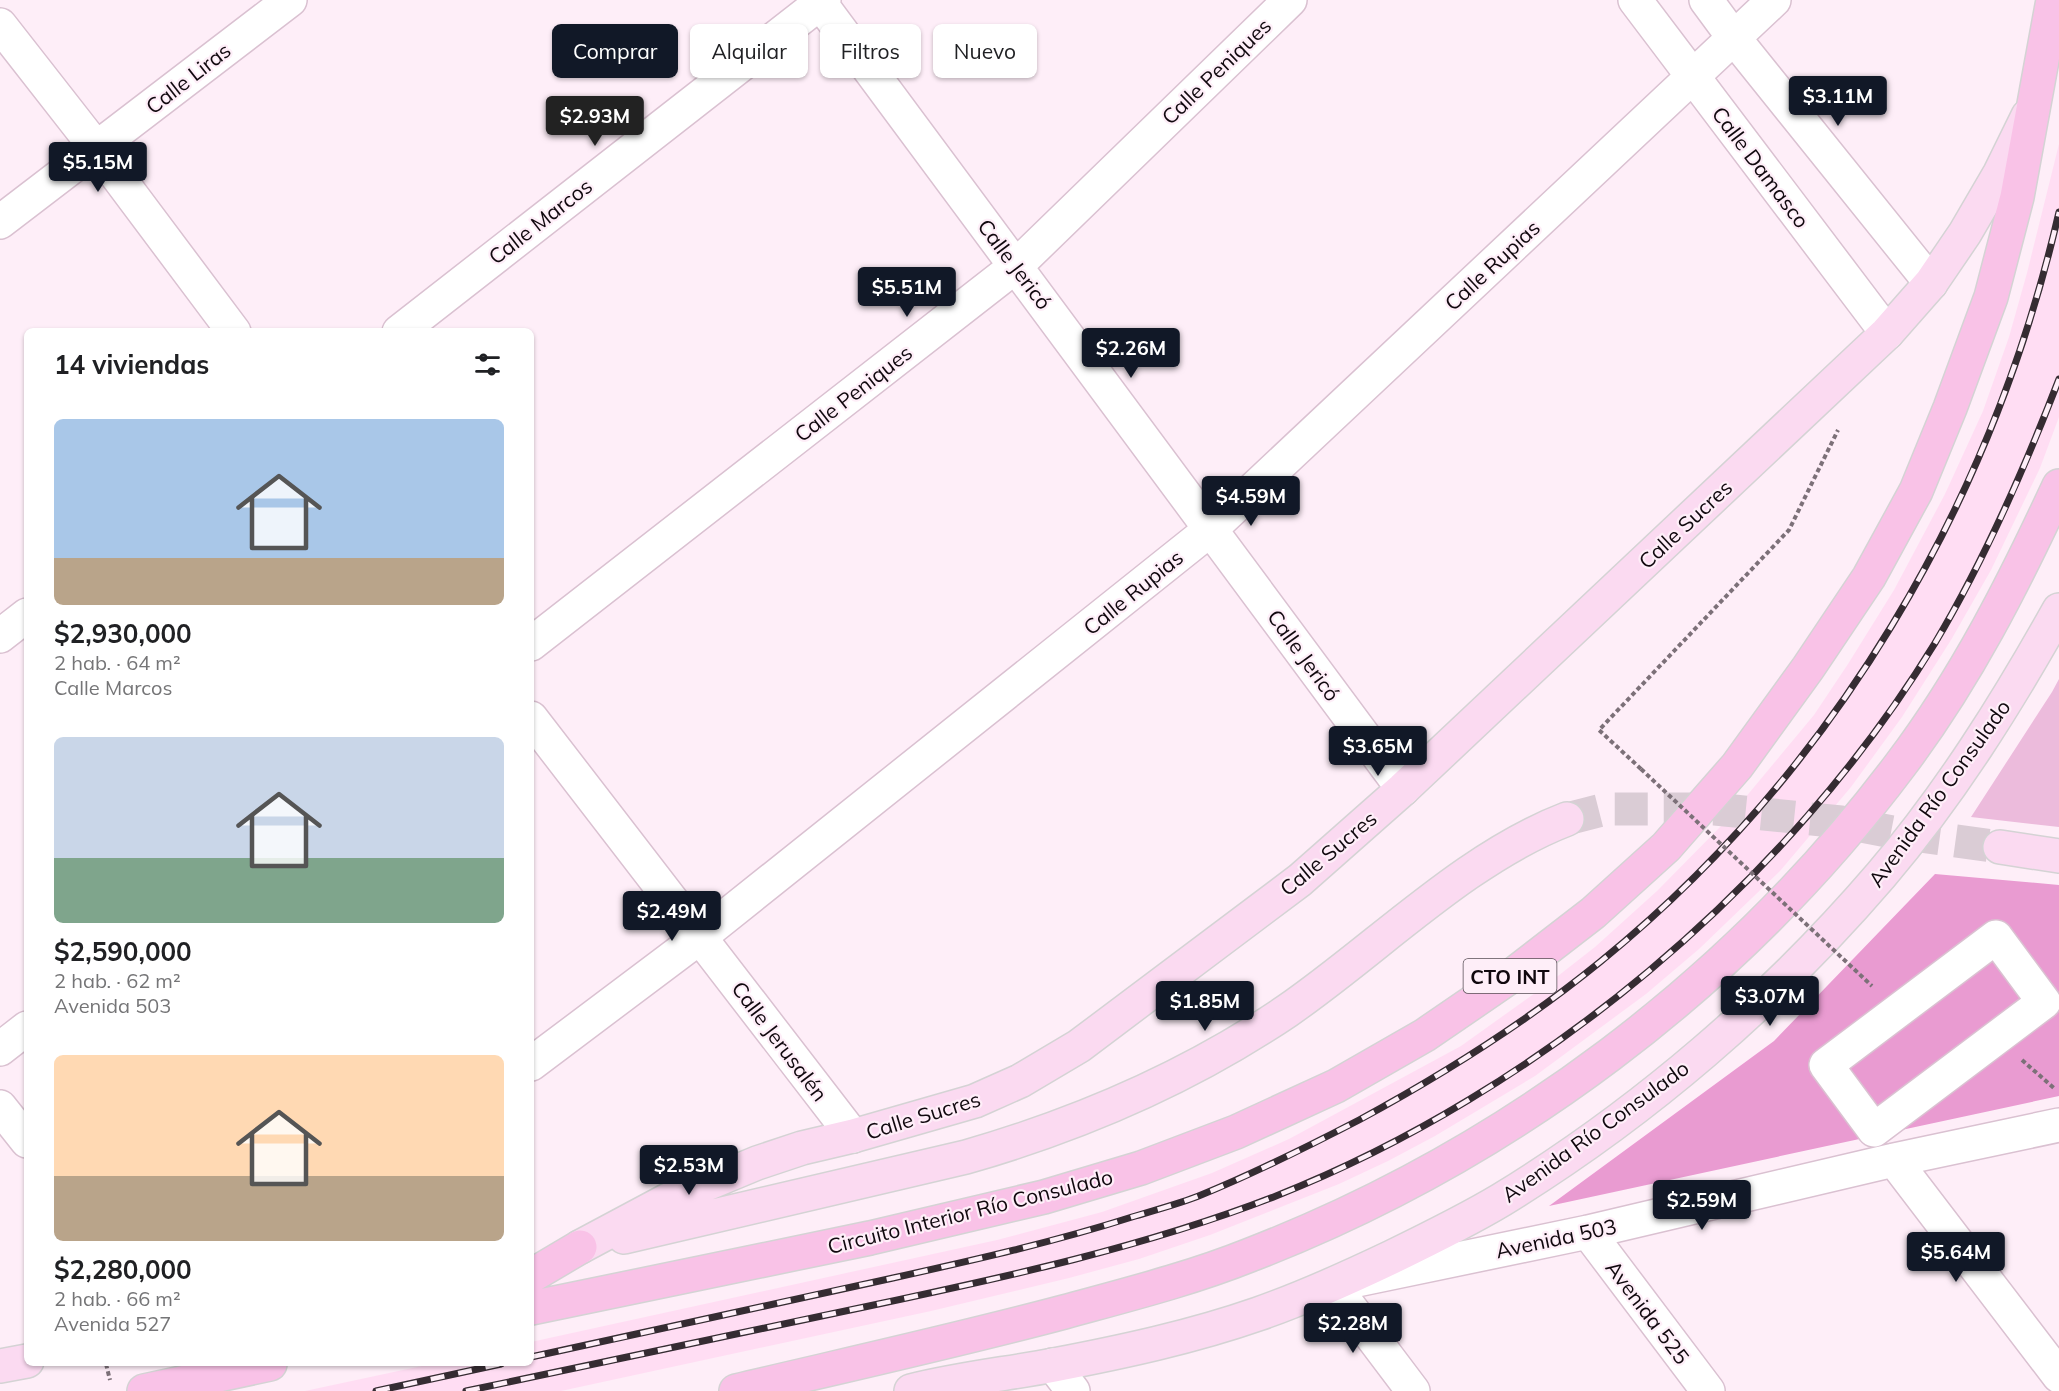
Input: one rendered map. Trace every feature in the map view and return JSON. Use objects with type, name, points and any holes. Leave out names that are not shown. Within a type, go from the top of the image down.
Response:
[{"type":"highway","name":"CTO INT","points":[[2032,106],[2053,0]]},
{"type":"highway","name":"Circuito Interior Río Consulado","points":[[534,1307],[870,1238],[1044,1197],[1151,1164],[1236,1132],[1336,1086],[1425,1035],[1514,974],[1593,913],[1666,847],[1737,766],[1808,668],[1869,577],[1916,490],[1950,408],[1991,297],[2017,197],[2032,106]]},
{"type":"highway","points":[[736,1391],[1104,1301],[1246,1257],[1382,1197],[1451,1159],[1599,1064],[1722,962],[1791,894],[1846,832],[1902,763],[1952,690],[1986,633],[2024,562],[2059,486]]},
{"type":"highway","points":[[534,1274],[580,1247]]},
{"type":"highway","points":[[817,1391],[852,1364]]},
{"type":"highway","points":[[144,1391],[261,1366]]},
{"type":"main road","name":"Calle Sucres","points":[[580,1247],[668,1200],[712,1180],[802,1148],[975,1101],[1020,1081],[1079,1046],[1300,880],[1403,789],[1887,333],[1931,283],[1965,233],[2000,173],[2032,106]]},
{"type":"main road","name":"Avenida Río Consulado","points":[[911,1391],[1053,1365],[1170,1340],[1257,1314],[1333,1285],[1445,1231],[1500,1200],[1576,1150],[1655,1092],[1777,986],[1836,926],[1884,872],[1979,743],[2059,610]]},
{"type":"main road","points":[[580,1247],[966,1157],[1019,1142],[1124,1102],[1180,1076],[1235,1044],[1288,1010],[1440,894],[1490,860],[1535,831],[1567,819]]},
{"type":"main road","points":[[2000,847],[2059,856]]},
{"type":"main road","name":"CTO INT","points":[[534,1256],[580,1247]]},
{"type":"main road","points":[[0,1366],[24,1362]]},
{"type":"street","name":"Calle Liras","points":[[0,222],[290,0]]},
{"type":"street","name":"Calle Peniques","points":[[534,642],[1016,266],[1290,0]]},
{"type":"street","name":"Calle Damasco","points":[[1635,0],[1887,333]]},
{"type":"street","points":[[1706,0],[1931,283]]},
{"type":"street","name":"Calle Rupias","points":[[534,1062],[700,937],[1211,529],[1774,0]]},
{"type":"street","name":"Calle Jericó","points":[[821,1],[1403,789]]},
{"type":"street","name":"Calle Marcos","points":[[404,328],[821,1]]},
{"type":"street","points":[[0,25],[97,149],[231,328]]},
{"type":"street","points":[[0,636],[24,617]]},
{"type":"street","name":"Calle Jerusalén","points":[[534,722],[853,1136]]},
{"type":"street","points":[[1996,937],[2044,1002],[1997,1038],[1874,1130],[1826,1065],[1996,937]]},
{"type":"street","points":[[0,1049],[24,1030]]},
{"type":"street","points":[[0,1107],[24,1137]]},
{"type":"street","name":"Avenida 503","points":[[1333,1285],[1588,1232],[1894,1160],[2059,1125]]},
{"type":"street","points":[[1894,1160],[2059,1376]]},
{"type":"street","name":"Avenida 525","points":[[1588,1232],[1708,1391]]},
{"type":"street","points":[[1333,1285],[1413,1391]]},
{"type":"street","points":[[1053,1365],[1072,1391]]},
{"type":"path","points":[[1840,426],[1789,530],[1599,730],[1872,986]]},
{"type":"path","points":[[1997,1038],[2059,1092]]},
{"type":"shaded area","points":[[2059,144],[2059,417],[2040,468],[1991,570],[1951,640],[1902,717],[1851,787],[1780,871],[1699,949],[1646,994],[1535,1076],[1435,1136],[1339,1184],[1210,1235],[1139,1259],[1069,1278],[931,1311],[561,1391],[305,1391],[422,1366],[534,1366],[534,1341],[997,1240],[1102,1212],[1212,1173],[1289,1139],[1461,1046],[1595,947],[1657,891],[1725,822],[1814,715],[1894,590],[1945,494],[1983,411],[2009,337]]},
{"type":"shaded area","points":[[2059,679],[2059,827],[1971,817],[2052,692]]},
{"type":"shaded area","points":[[1935,874],[2059,885],[2059,1096],[1549,1206],[1774,1041]]},
{"type":"tunnel","points":[[1567,819],[1606,809],[1715,809],[1841,822],[1898,833],[2000,847]]},
{"type":"railway","points":[[534,1356],[984,1257],[1073,1235],[1193,1198],[1281,1159],[1391,1103],[1483,1047],[1543,1006],[1600,962],[1684,887],[1761,806],[1830,719],[1892,626],[1946,528],[1992,426],[2030,320],[2059,212]]},
{"type":"railway","points":[[466,1391],[972,1284],[1126,1246],[1276,1196],[1374,1152],[1469,1100],[1561,1039],[1649,971],[1731,896],[1807,816],[1875,732],[1935,643],[1971,579],[2003,514],[2059,379]]},
{"type":"railway","points":[[376,1391],[492,1366]]}]
